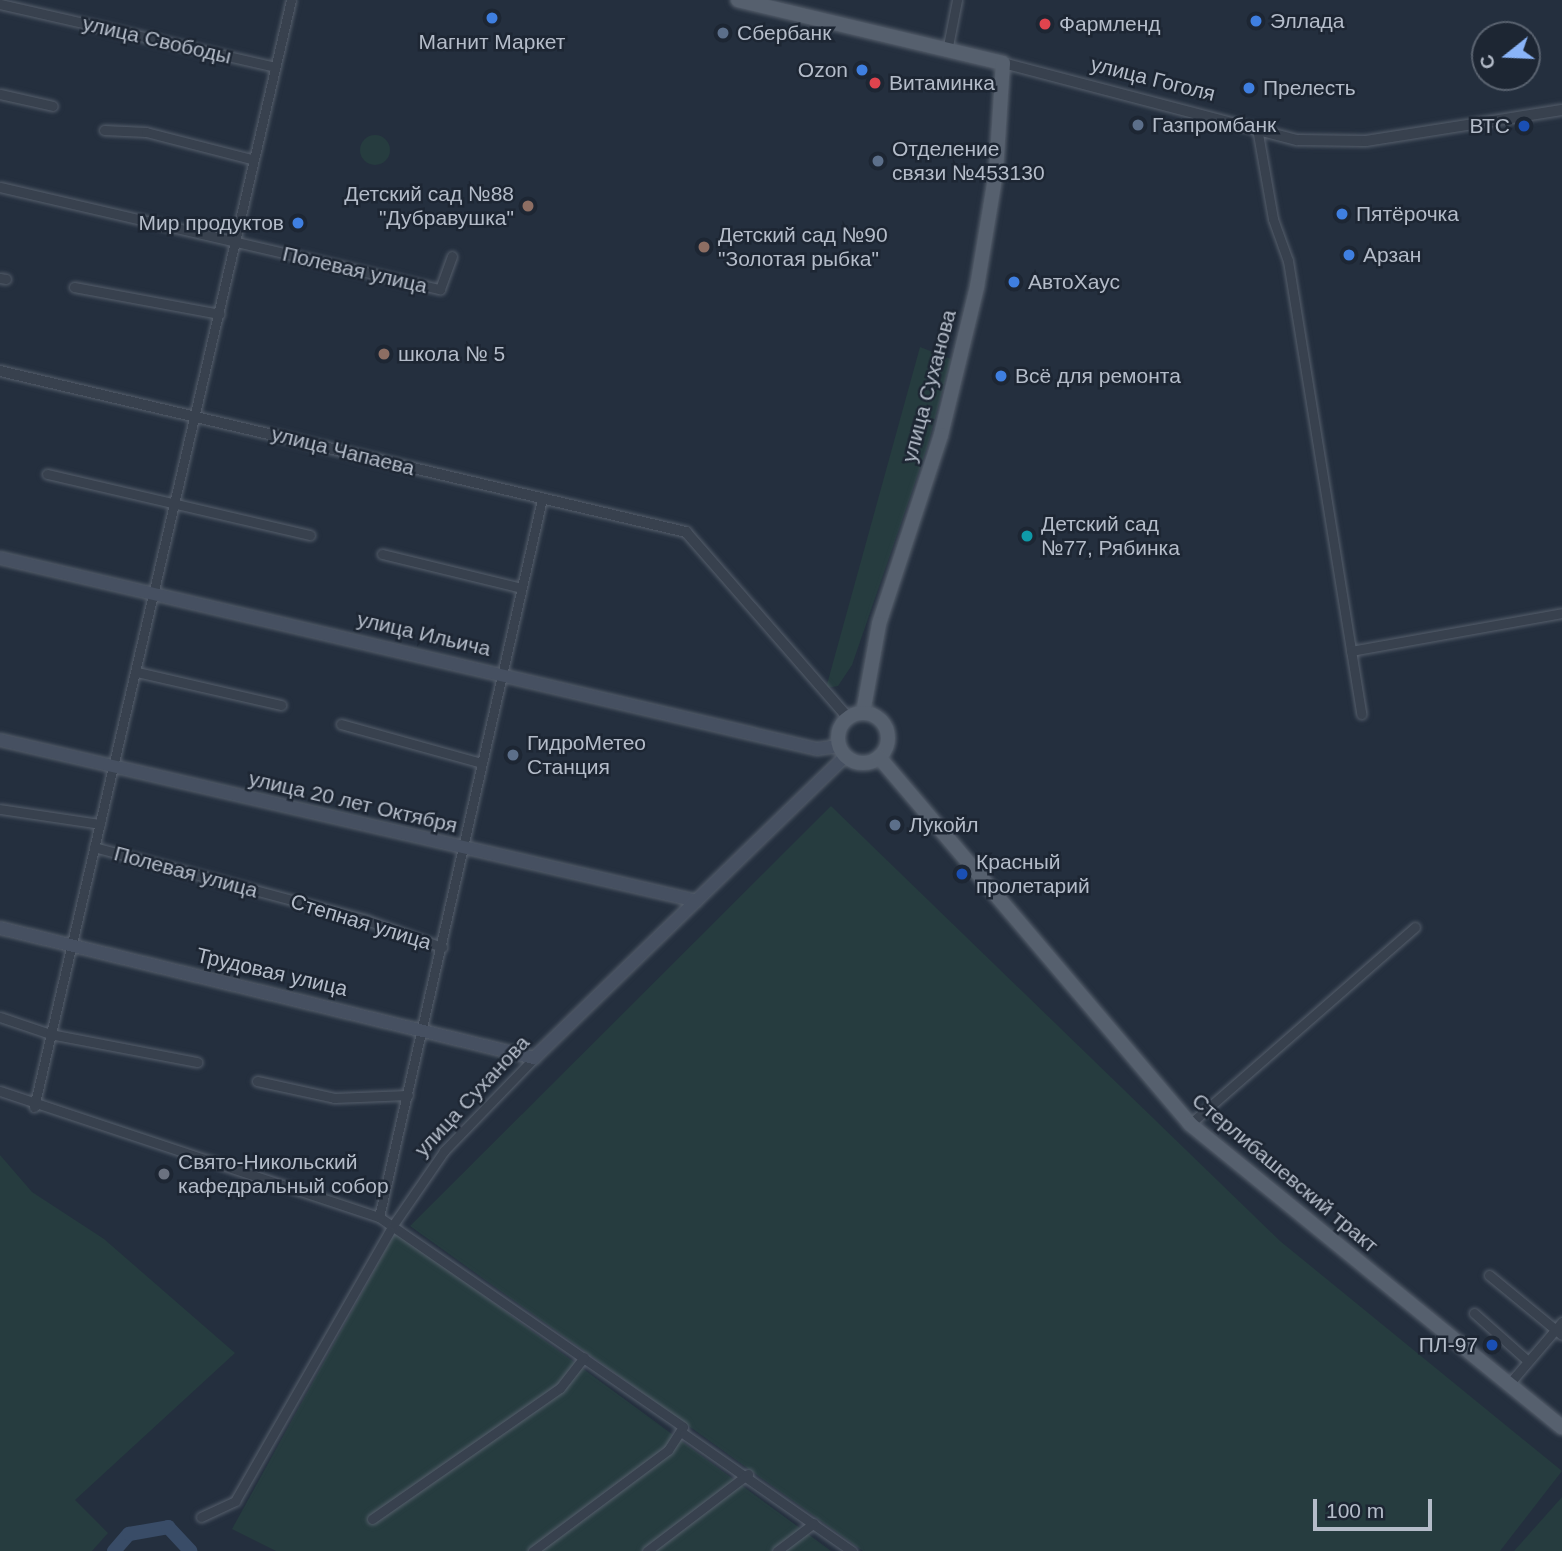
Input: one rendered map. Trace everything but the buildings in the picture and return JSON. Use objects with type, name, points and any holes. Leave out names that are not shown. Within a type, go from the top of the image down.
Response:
[{"type":"main road","name":"улица Гоголя","points":[[738,0],[947,46],[1003,63]]},
{"type":"main road","name":"улица Суханова","points":[[863,713],[878,624],[942,435],[977,287],[996,172],[1003,63]]},
{"type":"main road","name":"улица Ильича","points":[[0,558],[502,671],[817,749],[843,751]]},
{"type":"main road","points":[[863,713],[879,718],[888,732],[879,757],[859,763],[843,751],[848,718],[863,713]]},
{"type":"main road","name":"улица 20 лет Октября","points":[[0,740],[698,901]]},
{"type":"main road","name":"улица Суханова","points":[[534,1058],[698,901],[843,751]]},
{"type":"main road","name":"Стерлибашевский тракт","points":[[879,757],[1190,1124],[1562,1427]]},
{"type":"main road","name":"Трудовая улица","points":[[0,928],[424,1026],[534,1058]]},
{"type":"street","name":"Полевая улица","points":[[34,1107],[69,946],[199,416],[251,159],[291,0]]},
{"type":"street","points":[[947,46],[957,0]]},
{"type":"street","name":"улица Свободы","points":[[0,4],[274,67]]},
{"type":"street","name":"улица Гоголя","points":[[1003,63],[1297,140],[1366,141],[1562,110]]},
{"type":"street","points":[[0,94],[53,106]]},
{"type":"street","points":[[1257,128],[1273,219],[1288,261],[1361,714]]},
{"type":"street","points":[[104,130],[146,132],[251,159]]},
{"type":"street","points":[[0,187],[235,243]]},
{"type":"street","name":"Полевая улица","points":[[235,243],[440,289],[452,256]]},
{"type":"street","points":[[74,288],[220,314]]},
{"type":"street","name":"улица Чапаева","points":[[0,371],[686,532],[848,718]]},
{"type":"street","points":[[47,474],[310,535]]},
{"type":"street","name":"Степная улица","points":[[379,1217],[542,499]]},
{"type":"street","points":[[382,554],[522,588]]},
{"type":"street","points":[[1351,651],[1562,613]]},
{"type":"street","points":[[137,672],[281,705]]},
{"type":"street","points":[[341,724],[482,763]]},
{"type":"street","name":"Полевая улица","points":[[0,809],[100,824]]},
{"type":"street","name":"Полевая улица","points":[[94,847],[279,897]]},
{"type":"street","name":"Степная улица","points":[[279,897],[442,947]]},
{"type":"street","points":[[1190,1124],[1415,927]]},
{"type":"street","points":[[0,1017],[50,1034],[197,1062]]},
{"type":"street","name":"улица Суханова","points":[[201,1517],[235,1501],[393,1225],[444,1151],[534,1058]]},
{"type":"street","points":[[257,1081],[334,1098],[408,1095]]},
{"type":"street","points":[[0,1091],[34,1107],[379,1217],[584,1357],[684,1434],[748,1474],[852,1551]]},
{"type":"street","points":[[1489,1275],[1560,1329],[1508,1384]]},
{"type":"street","points":[[1474,1313],[1528,1361]]},
{"type":"street","points":[[372,1519],[559,1388],[584,1357]]},
{"type":"street","points":[[533,1551],[684,1434]]},
{"type":"street","points":[[647,1551],[748,1474]]},
{"type":"street","points":[[777,1551],[814,1523]]},
{"type":"green space","points":[[375,135],[385,140],[390,150],[385,160],[375,165],[365,160],[360,150],[365,140]]},
{"type":"green space","points":[[920,347],[951,359],[927,448],[852,665],[838,686],[826,688]]},
{"type":"green space","points":[[831,806],[1280,1241],[1562,1471],[1500,1551],[863,1551],[410,1226]]},
{"type":"green space","points":[[0,1155],[32,1192],[104,1239],[235,1353],[75,1500],[108,1533],[92,1551],[0,1551]]},
{"type":"green space","points":[[396,1231],[831,1551],[276,1551],[232,1529]]},
{"type":"green space","points":[[1562,1497],[1562,1551],[1514,1551]]},
{"type":"waterway","points":[[114,1551],[129,1534],[168,1527],[190,1551]]},
{"type":"place","name":"Магнит Маркет","points":[[492,18]]},
{"type":"place","name":"Эллада","points":[[1256,21]]},
{"type":"place","name":"Фармленд","points":[[1045,24]]},
{"type":"place","name":"Сбербанк","points":[[723,33]]},
{"type":"place","name":"Ozon","points":[[862,70]]},
{"type":"place","name":"Витаминка","points":[[875,83]]},
{"type":"place","name":"Прелесть","points":[[1249,88]]},
{"type":"place","name":"Газпромбанк","points":[[1138,125]]},
{"type":"place","name":"ВТС","points":[[1524,126]]},
{"type":"place","name":"Отделение связи №453130","points":[[878,161]]},
{"type":"place","name":"Детский сад №88 \"Дубравушка\"","points":[[528,206]]},
{"type":"place","name":"Пятёрочка","points":[[1342,214]]},
{"type":"place","name":"Мир продуктов","points":[[298,223]]},
{"type":"place","name":"Детский сад №90 \"Золотая рыбка\"","points":[[704,247]]},
{"type":"place","name":"Арзан","points":[[1349,255]]},
{"type":"place","name":"АвтоХаус","points":[[1014,282]]},
{"type":"place","name":"школа № 5","points":[[384,354]]},
{"type":"place","name":"Всё для ремонта","points":[[1001,376]]},
{"type":"place","name":"Детский сад №77, Рябинка","points":[[1027,536]]},
{"type":"place","name":"ГидроМетео Станция","points":[[513,755]]},
{"type":"place","name":"Лукойл","points":[[895,825]]},
{"type":"place","name":"Красный пролетарий","points":[[962,874]]},
{"type":"place","name":"Свято-Никольский кафедральный собор","points":[[164,1174]]},
{"type":"place","name":"ПЛ-97","points":[[1492,1345]]}]
